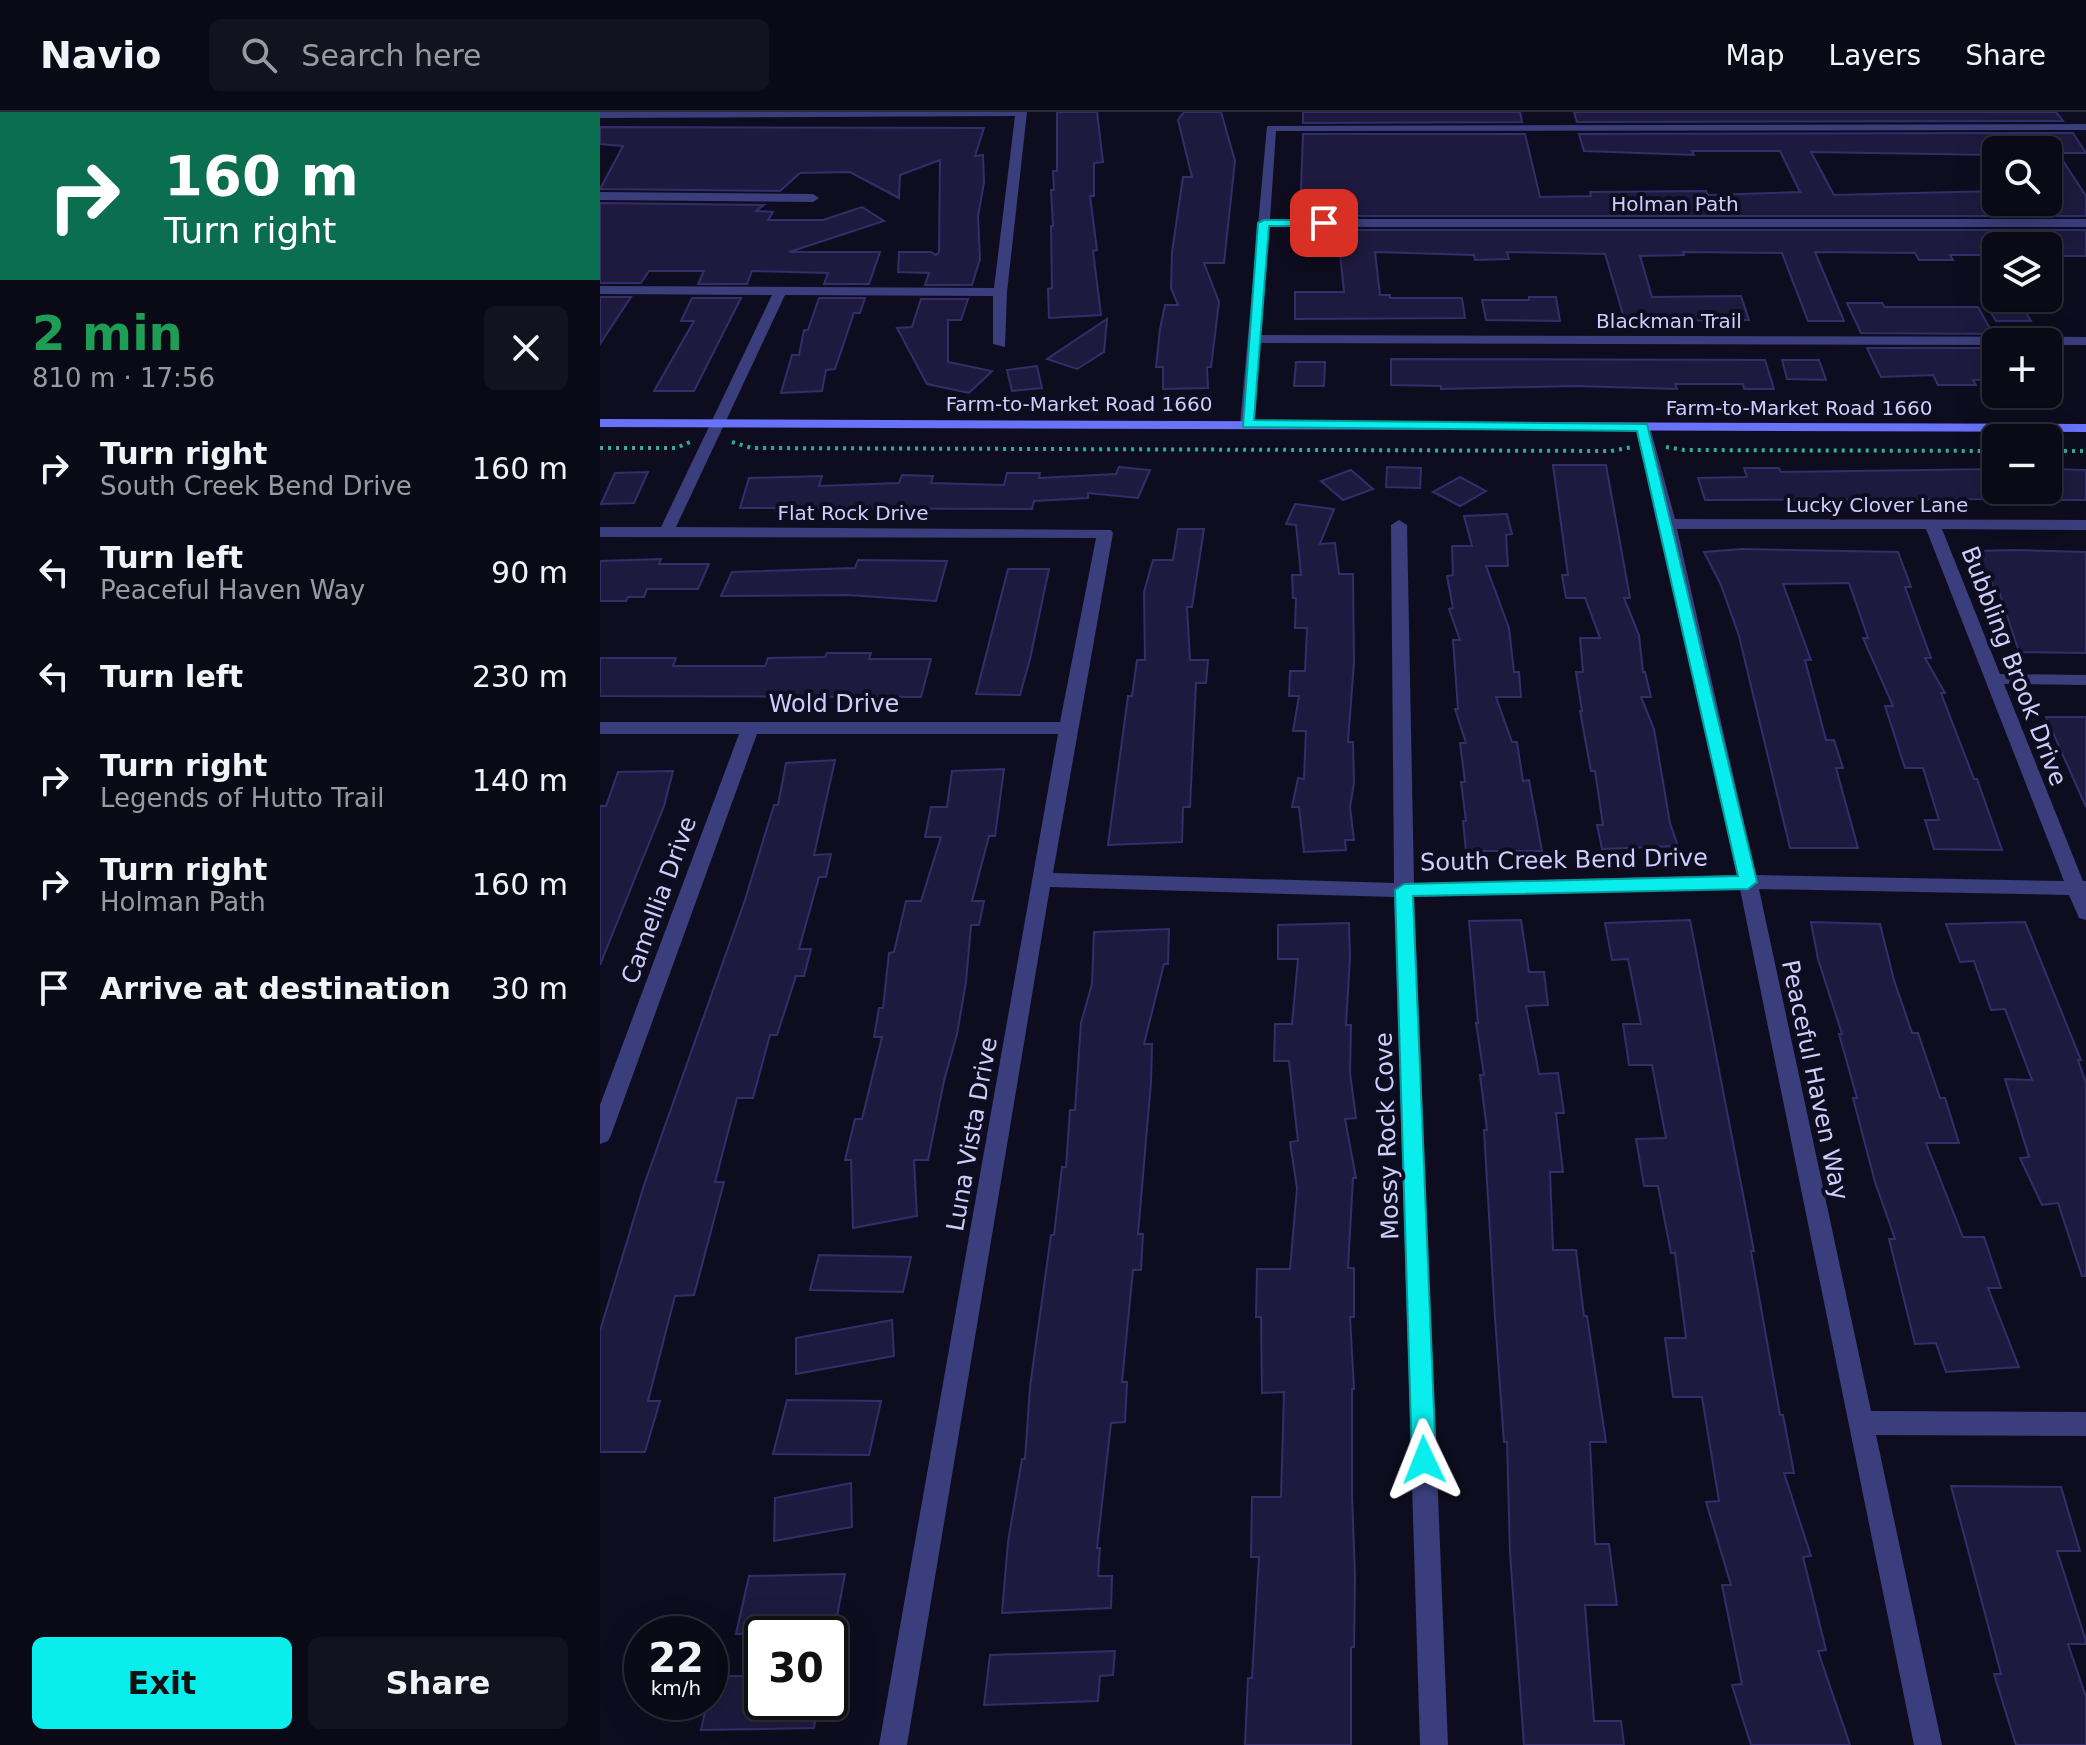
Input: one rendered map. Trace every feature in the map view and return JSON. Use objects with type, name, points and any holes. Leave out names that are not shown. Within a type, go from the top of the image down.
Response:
[{"type":"main road","name":"Farm-to-Market Road 1660","points":[[600,423],[2086,428]]},
{"type":"street","points":[[600,115],[1021,112],[1000,292],[1000,344]]},
{"type":"street","points":[[1542,112],[1544,127]]},
{"type":"street","points":[[1247,424],[1271,128],[2086,127]]},
{"type":"street","points":[[600,196],[813,198]]},
{"type":"street","name":"Holman Path","points":[[1264,223],[2086,223]]},
{"type":"street","points":[[600,290],[1000,292]]},
{"type":"street","points":[[666,533],[780,291]]},
{"type":"street","name":"Blackman Trail","points":[[1253,339],[2086,341]]},
{"type":"street","name":"Peaceful Haven Way","points":[[1643,427],[1668,524],[1748,882],[1928,1745]]},
{"type":"street","name":"Lucky Clover Lane","points":[[1668,524],[2086,525]]},
{"type":"street","name":"Mossy Rock Cove","points":[[1399,525],[1404,890],[1434,1745]]},
{"type":"street","name":"Bubbling Brook Drive","points":[[1933,526],[1992,679],[2081,888],[2086,913]]},
{"type":"street","name":"Flat Rock Drive","points":[[600,532],[1105,533]]},
{"type":"street","name":"Luna Vista Drive","points":[[893,1745],[1068,728],[1105,533]]},
{"type":"street","points":[[1992,679],[2086,680]]},
{"type":"street","name":"Wold Drive","points":[[600,728],[1068,728]]},
{"type":"street","name":"Camellia Drive","points":[[600,1135],[750,728]]},
{"type":"street","name":"South Creek Bend Drive","points":[[1043,880],[1404,890],[1748,882],[2081,888]]},
{"type":"street","points":[[1860,1423],[2086,1424]]},
{"type":"path","points":[[600,448],[676,448],[689,442]]},
{"type":"path","points":[[737,442],[752,448],[1611,451],[1630,447]]},
{"type":"path","points":[[1672,447],[1684,450],[1982,451]]},
{"type":"path","points":[[2062,451],[2086,451]]},
{"type":"building","points":[[1057,112],[1097,112],[1103,162],[1094,163],[1094,196],[1090,196],[1101,315],[1049,318],[1053,226],[1051,190],[1054,190],[1053,171],[1057,171]]},
{"type":"building","points":[[1184,112],[1221,112],[1235,161],[1224,263],[1204,263],[1219,302],[1211,367],[1207,367],[1208,388],[1163,389],[1163,367],[1156,367],[1160,329],[1165,305],[1178,305],[1171,288],[1172,252],[1183,177],[1192,177],[1178,120]]},
{"type":"building","points":[[1303,112],[1520,112],[1522,122],[1303,123]]},
{"type":"building","points":[[1574,112],[2056,112],[2063,121],[1577,122]]},
{"type":"building","points":[[600,127],[984,128],[975,156],[983,155],[984,183],[978,216],[980,259],[972,285],[925,285],[929,273],[898,272],[899,252],[931,252],[936,255],[939,252],[940,160],[900,175],[899,198],[850,172],[800,173],[780,191],[600,189],[623,146],[600,144]]},
{"type":"building","points":[[2073,133],[2086,153],[2062,153],[2062,136],[1982,136],[1982,155],[1811,152],[1834,195],[1982,191],[1982,216],[1300,216],[1303,134],[1525,134],[1540,197],[1591,196],[1590,192],[1706,191],[1708,195],[1800,192],[1780,151],[1692,151],[1694,155],[1584,151],[1579,134]]},
{"type":"building","points":[[2062,159],[2086,196],[2086,216],[2062,216]]},
{"type":"building","points":[[600,203],[764,205],[756,211],[773,212],[768,220],[823,220],[862,207],[884,221],[789,252],[880,252],[869,284],[824,284],[828,273],[752,271],[747,284],[698,284],[704,271],[649,271],[641,283],[600,283]]},
{"type":"building","points":[[1300,230],[2086,230],[2086,256],[2062,256],[2062,232],[1982,232],[1982,255],[1950,255],[1953,260],[1919,260],[1915,253],[1815,252],[1844,321],[1808,321],[1782,253],[1683,252],[1684,255],[1640,256],[1652,297],[1741,296],[1749,320],[1625,321],[1605,254],[1507,252],[1509,259],[1475,260],[1474,255],[1375,252],[1380,295],[1390,295],[1390,298],[1462,298],[1465,318],[1295,319],[1295,292],[1344,292],[1340,253],[1300,253]]},
{"type":"building","points":[[600,297],[631,297],[600,344]]},
{"type":"building","points":[[1529,297],[1556,297],[1560,321],[1486,320],[1482,300],[1529,300]]},
{"type":"building","points":[[692,298],[741,298],[694,391],[654,391],[694,321],[681,321]]},
{"type":"building","points":[[819,298],[865,298],[860,313],[854,313],[835,369],[826,370],[822,391],[781,393],[792,355],[799,355],[804,330],[808,330]]},
{"type":"building","points":[[921,299],[968,299],[961,320],[948,320],[948,362],[992,371],[969,393],[927,384],[897,328],[912,327]]},
{"type":"building","points":[[1847,303],[1882,303],[1885,307],[1978,307],[1990,328],[1982,328],[1982,334],[1861,333]]},
{"type":"building","points":[[1991,312],[2026,312],[2031,321],[1996,321]]},
{"type":"building","points":[[1107,319],[1104,352],[1077,369],[1047,359]]},
{"type":"building","points":[[1867,348],[1982,348],[1982,380],[1973,380],[1976,385],[1938,385],[1933,375],[1881,377]]},
{"type":"building","points":[[1391,359],[1765,360],[1774,389],[1744,389],[1743,384],[1675,384],[1677,389],[1574,386],[1441,389],[1441,386],[1391,385]]},
{"type":"building","points":[[1782,360],[1819,360],[1826,380],[1787,379]]},
{"type":"building","points":[[1296,362],[1325,362],[1324,386],[1294,386]]},
{"type":"building","points":[[1037,366],[1042,388],[1012,391],[1007,370]]},
{"type":"building","points":[[1553,465],[1606,465],[1630,598],[1624,598],[1639,635],[1643,672],[1651,697],[1641,697],[1654,729],[1670,823],[1678,846],[1602,849],[1597,825],[1603,825],[1595,771],[1591,771],[1580,711],[1576,672],[1583,672],[1580,638],[1600,638],[1585,598],[1566,598],[1562,575],[1568,575]]},
{"type":"building","points":[[1119,467],[1150,470],[1138,498],[1088,493],[1088,498],[1034,501],[1032,509],[740,508],[749,478],[822,476],[819,486],[899,483],[902,475],[933,476],[931,483],[1004,485],[1007,473],[1040,473],[1039,478],[1116,474]]},
{"type":"building","points":[[1387,467],[1421,468],[1420,488],[1386,487]]},
{"type":"building","points":[[1744,468],[1779,468],[1781,472],[1982,469],[1982,499],[1705,500],[1698,478],[1747,477]]},
{"type":"building","points":[[2062,469],[2086,470],[2086,500],[2062,500]]},
{"type":"building","points":[[1351,470],[1373,489],[1343,500],[1321,481]]},
{"type":"building","points":[[648,472],[634,503],[601,504],[615,473]]},
{"type":"building","points":[[1460,477],[1486,491],[1460,506],[1433,492]]},
{"type":"building","points":[[1295,504],[1334,509],[1320,544],[1335,543],[1339,574],[1353,574],[1354,662],[1348,742],[1353,742],[1354,783],[1350,807],[1354,840],[1345,840],[1346,850],[1304,852],[1299,807],[1292,807],[1298,778],[1304,779],[1306,731],[1293,731],[1299,696],[1289,696],[1290,671],[1305,671],[1307,628],[1295,628],[1296,598],[1293,598],[1292,575],[1301,575],[1296,525],[1286,524]]},
{"type":"building","points":[[1507,514],[1512,534],[1506,535],[1508,566],[1486,566],[1509,628],[1514,672],[1519,672],[1521,697],[1496,697],[1512,742],[1517,742],[1523,781],[1529,780],[1542,851],[1466,851],[1461,782],[1465,782],[1460,743],[1466,743],[1455,709],[1458,709],[1453,640],[1460,640],[1449,609],[1453,608],[1447,576],[1453,575],[1452,546],[1472,546],[1464,516]]},
{"type":"building","points":[[1178,529],[1204,529],[1192,607],[1187,607],[1190,660],[1208,660],[1206,683],[1196,683],[1190,807],[1183,807],[1182,842],[1108,845],[1128,696],[1132,696],[1137,660],[1145,660],[1144,592],[1153,560],[1173,560]]},
{"type":"building","points":[[1742,549],[1898,552],[1911,587],[1905,587],[1931,658],[1925,658],[1945,693],[1941,693],[1974,779],[1977,779],[2002,850],[1934,849],[1925,820],[1939,820],[1923,768],[1905,768],[1885,706],[1893,706],[1863,638],[1868,638],[1849,583],[1783,584],[1811,660],[1805,660],[1826,740],[1834,740],[1843,768],[1836,768],[1858,848],[1790,848],[1739,636],[1721,585],[1704,552]]},
{"type":"building","points":[[1975,551],[2086,552],[2086,653],[2019,652],[1998,588],[1994,588]]},
{"type":"building","points":[[661,559],[659,564],[709,564],[698,589],[647,589],[644,597],[600,601],[600,561]]},
{"type":"building","points":[[858,560],[947,561],[936,601],[847,595],[721,596],[732,572],[855,568]]},
{"type":"building","points":[[1008,569],[1049,569],[1030,659],[1020,695],[976,694]]},
{"type":"building","points":[[827,653],[871,653],[869,659],[931,659],[921,697],[600,696],[600,658],[676,658],[673,666],[765,666],[768,658],[825,657]]},
{"type":"building","points":[[2046,717],[2086,717],[2086,807]]},
{"type":"building","points":[[835,760],[814,855],[831,854],[826,877],[819,877],[799,949],[811,949],[804,976],[796,976],[777,1035],[770,1035],[753,1098],[737,1098],[715,1182],[724,1182],[694,1295],[675,1296],[648,1401],[660,1401],[645,1452],[600,1452],[600,1331],[644,1185],[745,900],[774,805],[778,805],[786,763]]},
{"type":"building","points":[[1004,769],[995,836],[989,836],[972,901],[984,901],[979,925],[971,925],[957,1034],[928,1160],[914,1160],[917,1216],[853,1228],[851,1160],[845,1160],[855,1119],[862,1119],[882,1037],[874,1037],[879,1008],[883,1008],[889,953],[894,952],[906,901],[921,901],[941,837],[925,837],[931,807],[947,807],[952,771]]},
{"type":"building","points":[[673,771],[664,806],[600,965],[600,806],[606,806],[618,772]]},
{"type":"building","points":[[1521,920],[1529,972],[1544,972],[1548,1005],[1526,1006],[1539,1074],[1558,1073],[1564,1113],[1556,1113],[1563,1172],[1550,1172],[1553,1250],[1576,1250],[1606,1442],[1590,1442],[1595,1544],[1609,1544],[1617,1605],[1585,1605],[1594,1721],[1621,1721],[1624,1745],[1524,1745],[1510,1553],[1507,1442],[1504,1442],[1495,1318],[1484,1130],[1487,1130],[1480,1075],[1484,1075],[1476,1023],[1469,921]]},
{"type":"building","points":[[1690,920],[1754,1251],[1751,1251],[1780,1415],[1783,1415],[1794,1473],[1784,1473],[1811,1556],[1803,1557],[1826,1650],[1818,1651],[1850,1745],[1751,1745],[1732,1685],[1742,1684],[1722,1585],[1731,1585],[1706,1502],[1719,1501],[1702,1397],[1673,1397],[1665,1338],[1686,1338],[1675,1253],[1671,1253],[1658,1186],[1644,1186],[1636,1139],[1666,1138],[1652,1065],[1629,1065],[1623,1024],[1641,1024],[1628,959],[1612,960],[1605,923]]},
{"type":"building","points":[[1811,922],[1880,924],[1912,1033],[1918,1033],[1940,1098],[1945,1098],[1959,1143],[1926,1143],[1963,1237],[1984,1237],[2001,1288],[1988,1288],[2019,1367],[1946,1372],[1936,1343],[1915,1344],[1889,1239],[1895,1239],[1875,1182],[1853,1098],[1857,1098],[1839,1034],[1842,1034],[1818,959]]},
{"type":"building","points":[[2025,922],[2081,1060],[2078,1060],[2086,1083],[2086,1276],[2082,1276],[2058,1203],[2042,1205],[2020,1158],[2029,1157],[2005,1079],[2032,1080],[2005,1009],[1991,1010],[1974,961],[1960,962],[1946,924]]},
{"type":"building","points":[[1349,923],[1346,1025],[1351,1025],[1350,1073],[1356,1118],[1345,1119],[1356,1178],[1353,1178],[1348,1268],[1354,1268],[1354,1317],[1350,1317],[1354,1389],[1352,1495],[1355,1576],[1351,1745],[1245,1745],[1259,1557],[1251,1557],[1252,1497],[1281,1497],[1284,1392],[1262,1393],[1261,1317],[1256,1317],[1257,1269],[1290,1269],[1297,1188],[1290,1142],[1298,1141],[1289,1061],[1274,1061],[1275,1024],[1292,1024],[1298,959],[1278,959],[1278,925]]},
{"type":"building","points":[[1169,929],[1168,964],[1164,964],[1144,1044],[1152,1044],[1151,1082],[1138,1234],[1143,1234],[1141,1270],[1133,1270],[1122,1382],[1127,1382],[1125,1422],[1111,1423],[1097,1548],[1100,1548],[1098,1576],[1112,1576],[1111,1608],[1002,1613],[1008,1542],[1022,1459],[1025,1459],[1030,1387],[1051,1235],[1054,1235],[1062,1167],[1066,1167],[1070,1110],[1075,1110],[1081,1023],[1092,984],[1094,932]]},
{"type":"building","points":[[819,1255],[911,1257],[903,1292],[810,1290]]},
{"type":"building","points":[[892,1320],[894,1356],[796,1374],[796,1338]]},
{"type":"building","points":[[787,1400],[881,1401],[869,1455],[773,1454]]},
{"type":"building","points":[[851,1483],[852,1527],[774,1541],[775,1498]]},
{"type":"building","points":[[1951,1486],[2061,1487],[2080,1551],[2057,1551],[2086,1641],[2086,1644],[2068,1644],[2086,1697],[2086,1745],[2016,1745],[1994,1674],[2001,1674]]},
{"type":"building","points":[[845,1574],[837,1616],[744,1616],[744,1634],[736,1634],[749,1576]]},
{"type":"building","points":[[1115,1651],[1113,1675],[1100,1676],[1098,1701],[984,1705],[990,1655]]},
{"type":"building","points":[[728,1676],[744,1676],[744,1720],[815,1720],[814,1728],[701,1730],[703,1720],[728,1720]]},
{"type":"route","points":[[1324,223],[1264,223],[1247,424],[1643,427],[1668,524],[1748,882],[1404,890],[1424,1460]]}]
